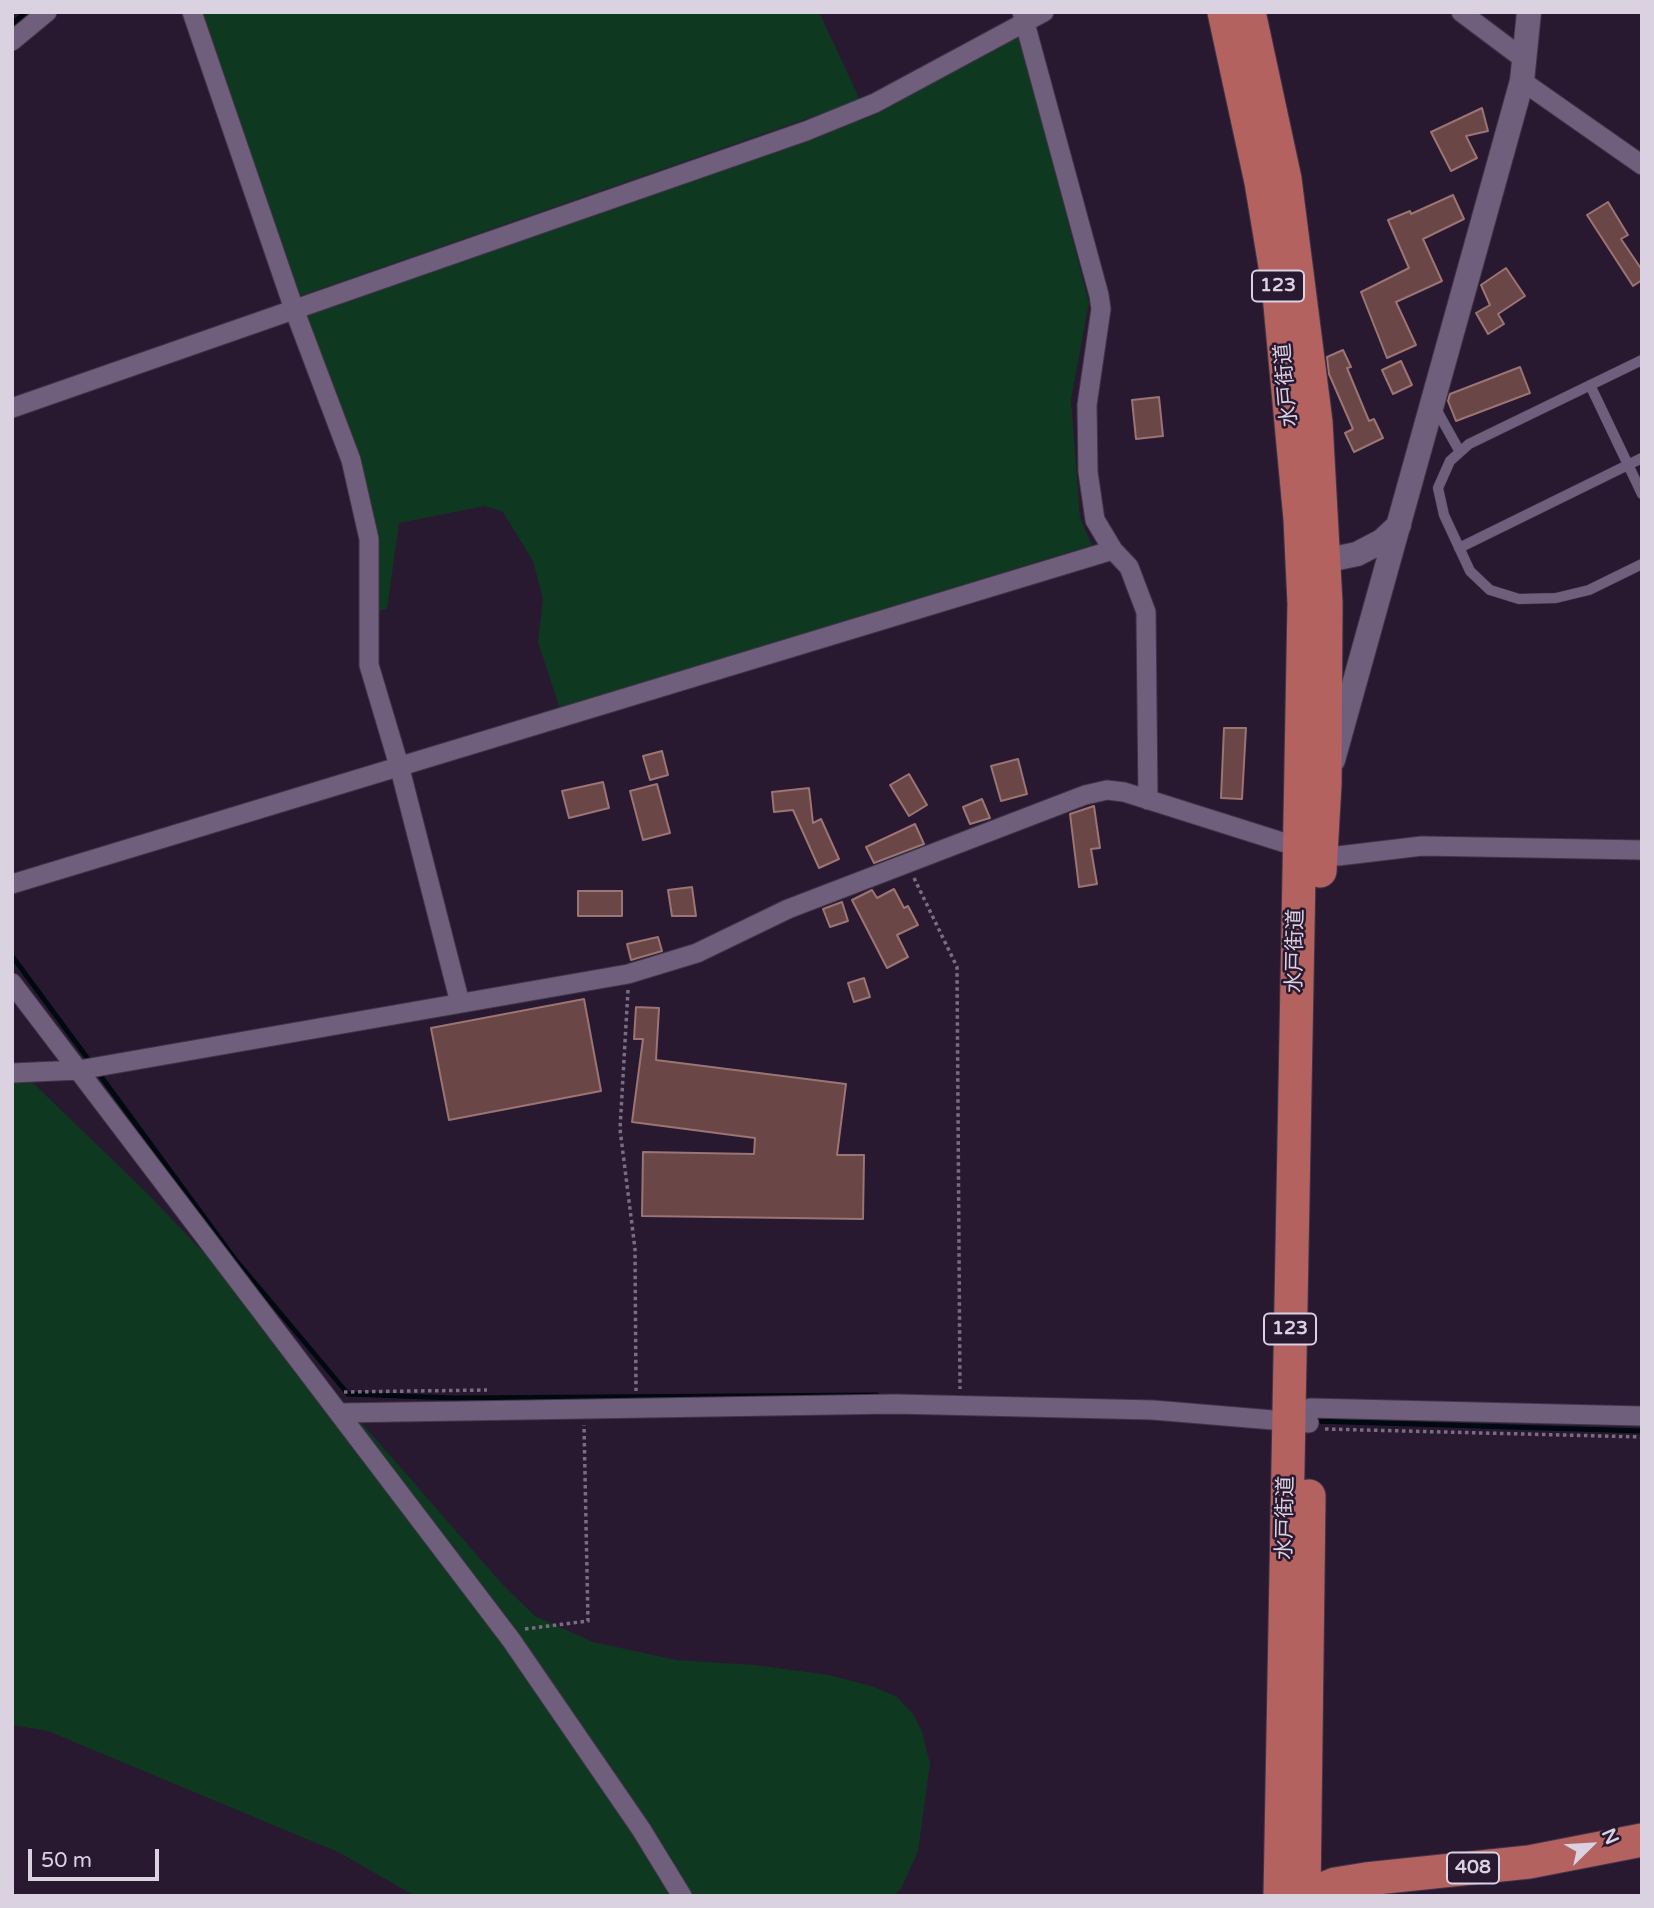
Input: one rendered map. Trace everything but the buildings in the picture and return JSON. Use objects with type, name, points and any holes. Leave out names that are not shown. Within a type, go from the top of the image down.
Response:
[{"type":"highway","name":"水戸街道","points":[[1224,12],[1261,182],[1278,284],[1314,564],[1304,604],[1309,849],[1304,1420],[1304,1896]]},
{"type":"highway","name":"水戸街道","points":[[1249,12],[1285,179],[1315,408],[1314,564],[1325,784],[1309,849]]},
{"type":"highway","name":"水戸街道","points":[[1280,1896],[1304,1420]]},
{"type":"highway","name":"408","points":[[1304,1896],[1335,1884],[1381,1886],[1642,1840]]},
{"type":"street","points":[[12,41],[47,12]]},
{"type":"street","points":[[192,12],[294,309],[351,460],[369,538],[369,665],[400,769],[460,1003]]},
{"type":"street","points":[[12,408],[806,131],[875,103],[1024,17],[1044,12]]},
{"type":"street","points":[[1461,12],[1523,70],[1642,165]]},
{"type":"street","points":[[1325,784],[1523,70],[1529,12]]},
{"type":"street","points":[[1024,17],[1099,295],[1101,309],[1087,405],[1088,472],[1095,520],[1114,551],[1129,567],[1146,612],[1148,800]]},
{"type":"street","points":[[1314,564],[1368,549],[1399,525]]},
{"type":"street","points":[[13,880],[400,769],[1114,551]]},
{"type":"street","points":[[12,1073],[79,1070],[628,974],[697,953],[788,909],[1085,795],[1107,790],[1124,792],[1309,849],[1354,856],[1422,846],[1642,850]]},
{"type":"street","points":[[12,983],[504,1631],[641,1829],[682,1896]]},
{"type":"street","points":[[339,1413],[583,1409],[960,1397],[1304,1420],[1642,1416]]},
{"type":"lane","points":[[1642,360],[1469,444],[1450,461],[1438,488],[1444,515],[1470,571],[1490,590],[1519,599],[1556,598],[1589,590],[1642,564]]},
{"type":"lane","points":[[1590,385],[1642,494]]},
{"type":"lane","points":[[1432,403],[1460,452]]},
{"type":"lane","points":[[1459,548],[1642,458]]},
{"type":"path","points":[[907,863],[957,967],[960,1397]]},
{"type":"path","points":[[628,974],[620,1129],[635,1249],[636,1391],[650,1390]]},
{"type":"path","points":[[951,1387],[960,1397]]},
{"type":"path","points":[[504,1631],[588,1621],[583,1409]]},
{"type":"path","points":[[1304,1420],[1642,1437]]},
{"type":"green space","points":[[203,12],[819,12],[860,100],[300,296]]},
{"type":"green space","points":[[1020,35],[1089,303],[1071,399],[1080,518],[1092,545],[560,709],[538,642],[543,599],[533,561],[503,512],[485,506],[399,523],[387,609],[374,612],[374,542],[359,454],[341,419],[306,314],[867,118]]},
{"type":"green space","points":[[12,1068],[33,1083],[146,1192],[319,1374],[503,1585],[535,1616],[593,1642],[676,1660],[754,1665],[829,1675],[896,1696],[913,1714],[922,1732],[930,1764],[918,1851],[902,1887],[894,1896],[415,1896],[340,1853],[48,1731],[12,1725]]},
{"type":"waterway","points":[[12,24],[26,12]]},
{"type":"waterway","points":[[12,956],[91,1063]]},
{"type":"waterway","points":[[97,1071],[234,1258],[348,1394],[454,1398],[877,1395]]},
{"type":"waterway","points":[[1313,1421],[1642,1431]]}]
